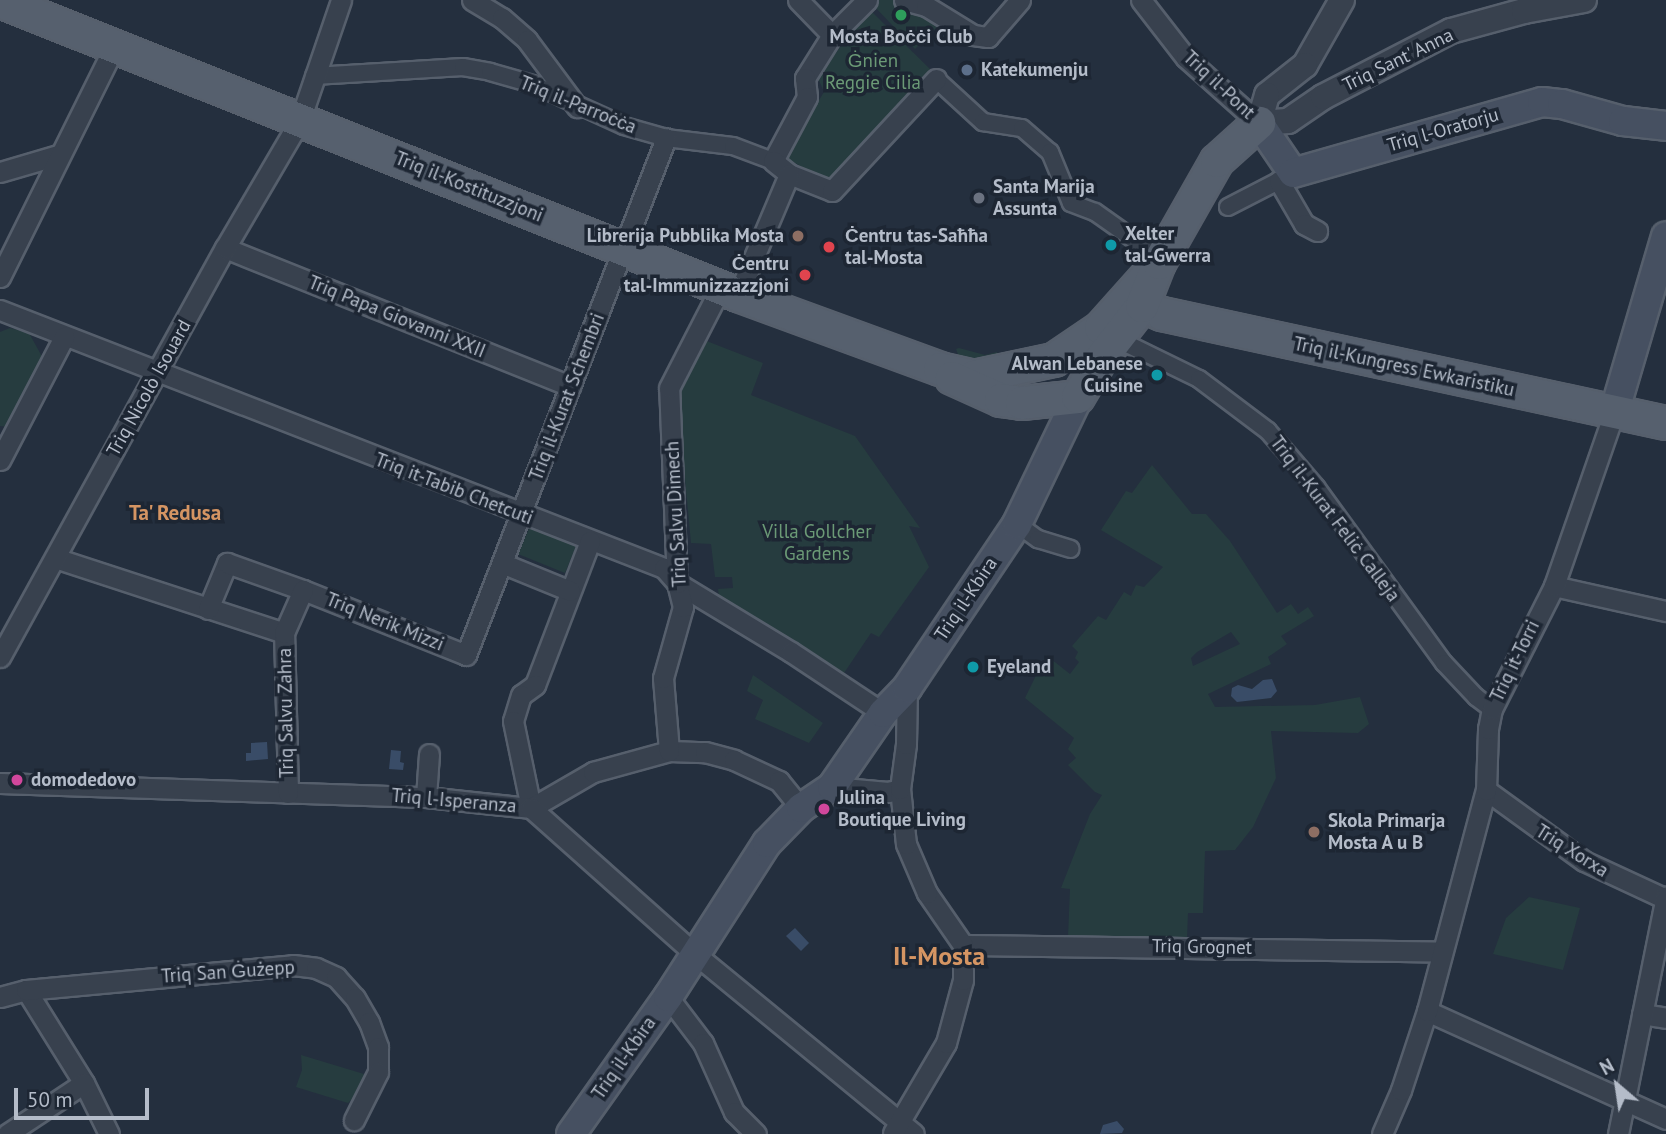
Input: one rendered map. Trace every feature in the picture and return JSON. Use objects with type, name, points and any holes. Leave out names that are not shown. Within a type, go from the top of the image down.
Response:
[{"type":"main road","name":"Triq il-Kostituzzjoni","points":[[0,1],[113,49],[300,120],[729,291],[940,369]]},
{"type":"main road","name":"Triq l-Oratorju","points":[[1286,177],[1542,102],[1562,104],[1623,121],[1666,127]]},
{"type":"main road","name":"Triq il-Pont","points":[[1259,123],[1286,177]]},
{"type":"main road","points":[[1078,397],[1100,360],[1109,334],[1217,161],[1259,123]]},
{"type":"main road","name":"Triq it-Torri","points":[[1615,413],[1666,236]]},
{"type":"main road","points":[[940,369],[974,377],[1054,360],[1109,334],[1142,306],[1155,257]]},
{"type":"main road","name":"Triq il-Kungress Ewkaristiku","points":[[1142,306],[1162,314],[1666,423]]},
{"type":"main road","points":[[1054,360],[1064,365],[1079,384],[1078,397]]},
{"type":"main road","points":[[940,369],[966,387],[1001,400],[1021,402],[1078,397]]},
{"type":"main road","name":"Triq il-Kbira","points":[[571,1134],[668,997],[767,843],[801,808],[832,787],[883,713],[907,688],[1017,524],[1078,397]]},
{"type":"street","name":"Triq Nicolò Isouard","points":[[0,657],[225,248],[300,120],[341,0]]},
{"type":"street","points":[[798,0],[832,35]]},
{"type":"street","points":[[773,160],[807,97],[805,78],[832,35],[867,0]]},
{"type":"street","points":[[904,0],[926,6],[972,35],[988,37],[1020,0]]},
{"type":"street","name":"Triq il-Pont","points":[[1141,0],[1186,58],[1259,123]]},
{"type":"street","points":[[1259,123],[1267,95],[1305,65],[1342,0]]},
{"type":"street","name":"Triq Sant' Anna","points":[[1259,123],[1288,121],[1451,31],[1524,11],[1584,0]]},
{"type":"street","points":[[482,2],[527,40],[576,107]]},
{"type":"street","points":[[0,277],[58,155],[113,49]]},
{"type":"street","name":"Triq il-Parroċċa","points":[[314,76],[463,67],[532,84],[576,107],[624,126],[666,138],[733,146],[773,160],[789,174],[832,191],[936,79]]},
{"type":"street","points":[[936,79],[983,122],[1022,128],[1049,152],[1072,203],[1095,212],[1155,257]]},
{"type":"street","points":[[1282,83],[1297,94],[1300,112]]},
{"type":"street","name":"Triq il-Kurat Schembri","points":[[466,655],[504,564],[666,138]]},
{"type":"street","points":[[0,172],[58,155]]},
{"type":"street","name":"Triq Salvu Dimech","points":[[669,751],[663,678],[683,607],[677,583],[669,388],[729,291],[789,174]]},
{"type":"street","points":[[1286,177],[1304,224],[1317,231]]},
{"type":"street","name":"Triq l-Oratorju","points":[[1228,207],[1286,177]]},
{"type":"street","name":"Triq Papa Giovanni XXII","points":[[225,248],[570,386]]},
{"type":"street","name":"Triq it-Tabib Chetcuti","points":[[0,310],[158,374],[664,568],[677,583],[791,652],[883,713]]},
{"type":"street","name":"Triq il-Kurat Feliċ Calleja","points":[[1109,334],[1199,379],[1268,431],[1316,487],[1444,663],[1476,697],[1492,709]]},
{"type":"street","points":[[0,460],[64,337]]},
{"type":"street","name":"Triq it-Torri","points":[[1382,1134],[1401,1090],[1427,1011],[1486,790],[1488,729],[1492,709],[1553,586],[1615,413]]},
{"type":"street","points":[[1017,524],[1038,538],[1070,549]]},
{"type":"street","points":[[590,541],[536,685],[521,695],[513,721],[531,808],[593,772],[669,751],[705,752],[734,760],[779,781],[801,808]]},
{"type":"street","points":[[55,558],[284,633]]},
{"type":"street","name":"Triq Nerik Mizzi","points":[[208,609],[227,563],[303,590],[466,655]]},
{"type":"street","points":[[504,564],[570,591]]},
{"type":"street","points":[[1553,586],[1666,611]]},
{"type":"street","name":"Triq Nerik Mizzi","points":[[284,633],[303,590]]},
{"type":"street","name":"Triq Salvu Zahra","points":[[284,633],[288,793]]},
{"type":"street","points":[[902,1130],[946,1044],[964,980],[962,945],[927,894],[906,844],[900,789],[906,744],[907,688]]},
{"type":"street","points":[[426,797],[429,754]]},
{"type":"street","name":"Triq l-Isperanza","points":[[0,783],[426,797],[531,808],[695,954],[902,1130]]},
{"type":"street","points":[[832,787],[888,792],[900,789]]},
{"type":"street","name":"Triq Xorxa","points":[[1486,790],[1584,861],[1666,898]]},
{"type":"street","points":[[1618,1134],[1666,898]]},
{"type":"street","name":"Triq Grognet","points":[[962,945],[1441,951]]},
{"type":"street","name":"Triq San Ġużepp","points":[[0,997],[26,990],[293,965],[316,968],[336,977],[355,998],[377,1047],[379,1072],[354,1120]]},
{"type":"street","points":[[26,990],[84,1083],[109,1134]]},
{"type":"street","points":[[668,997],[703,1043],[734,1112],[756,1134]]},
{"type":"street","points":[[1427,1011],[1666,1119]]},
{"type":"street","points":[[1642,1014],[1666,1018]]},
{"type":"street","points":[[7,1134],[84,1083]]},
{"type":"green space","name":"Mosta Boċċi Club","points":[[877,0],[894,0],[938,26],[915,49],[872,4]]},
{"type":"green space","name":"Ġnien Reggie Cilia","points":[[868,8],[931,70],[828,181],[784,157],[824,92],[818,78]]},
{"type":"green space","points":[[10,328],[29,333],[45,362],[9,427],[0,426],[0,332]]},
{"type":"green space","name":"Villa Gollcher Gardens","points":[[704,340],[763,363],[751,395],[855,436],[920,528],[909,526],[929,567],[879,637],[871,633],[842,676],[779,631],[719,596],[718,589],[733,588],[732,577],[715,577],[711,544],[691,543],[677,393]]},
{"type":"green space","points":[[956,349],[985,355],[997,352],[998,359],[976,360],[959,357]]},
{"type":"green space","points":[[1152,465],[1192,514],[1206,514],[1230,541],[1277,613],[1291,604],[1298,614],[1308,607],[1314,616],[1281,636],[1287,644],[1268,657],[1271,664],[1208,694],[1215,707],[1315,705],[1360,697],[1369,724],[1358,733],[1271,731],[1276,778],[1253,827],[1235,850],[1205,851],[1203,913],[1188,913],[1187,939],[1068,937],[1070,889],[1061,888],[1090,814],[1102,795],[1095,792],[1068,765],[1076,758],[1068,749],[1074,738],[1025,698],[1046,655],[1070,674],[1079,662],[1075,658],[1078,652],[1072,646],[1098,616],[1106,620],[1124,592],[1131,596],[1136,585],[1144,587],[1163,567],[1101,530],[1126,491],[1132,493]],"holes":[[[1231,632],[1240,644],[1193,666],[1191,658],[1197,652]]]},
{"type":"green space","points":[[532,522],[578,541],[565,573],[518,554]]},
{"type":"green space","points":[[753,675],[823,723],[809,743],[755,719],[763,700],[747,691]]},
{"type":"green space","points":[[1529,897],[1580,908],[1563,970],[1493,954],[1506,918]]},
{"type":"green space","points":[[301,1055],[364,1074],[362,1089],[348,1103],[296,1087],[302,1070]]},
{"type":"water","points":[[1272,679],[1277,691],[1271,698],[1237,702],[1231,696],[1232,688],[1238,685],[1252,689],[1263,680]]},
{"type":"water","points":[[267,742],[268,759],[246,761],[246,753],[251,753],[251,743]]},
{"type":"water","points":[[391,750],[401,751],[400,762],[404,763],[403,770],[389,769]]},
{"type":"water","points":[[795,928],[809,943],[801,951],[786,936]]},
{"type":"water","points":[[1117,1121],[1124,1129],[1122,1133],[1100,1134],[1103,1125]]},
{"type":"place","name":"Mosta Boċċi Club","points":[[901,15]]},
{"type":"place","name":"Katekumenju","points":[[967,70]]},
{"type":"place","name":"Santa Marija Assunta","points":[[979,198]]},
{"type":"place","name":"Librerija Pubblika Mosta","points":[[798,236]]},
{"type":"place","name":"Xelter tal-Gwerra","points":[[1111,245]]},
{"type":"place","name":"Ċentru tas-Saħħa tal-Mosta","points":[[829,247]]},
{"type":"place","name":"Ċentru tal-Immunizzazzjoni","points":[[805,275]]},
{"type":"place","name":"Alwan Lebanese Cuisine","points":[[1157,375]]},
{"type":"place","name":"Eyeland","points":[[973,667]]},
{"type":"place","name":"domodedovo","points":[[17,780]]},
{"type":"place","name":"Julina Boutique Living","points":[[824,809]]},
{"type":"place","name":"Skola Primarja Mosta A u B","points":[[1314,832]]},
{"type":"district","name":"Ta' Redusa","points":[[175,513]]},
{"type":"district","name":"Il-Mosta","points":[[939,956]]}]
